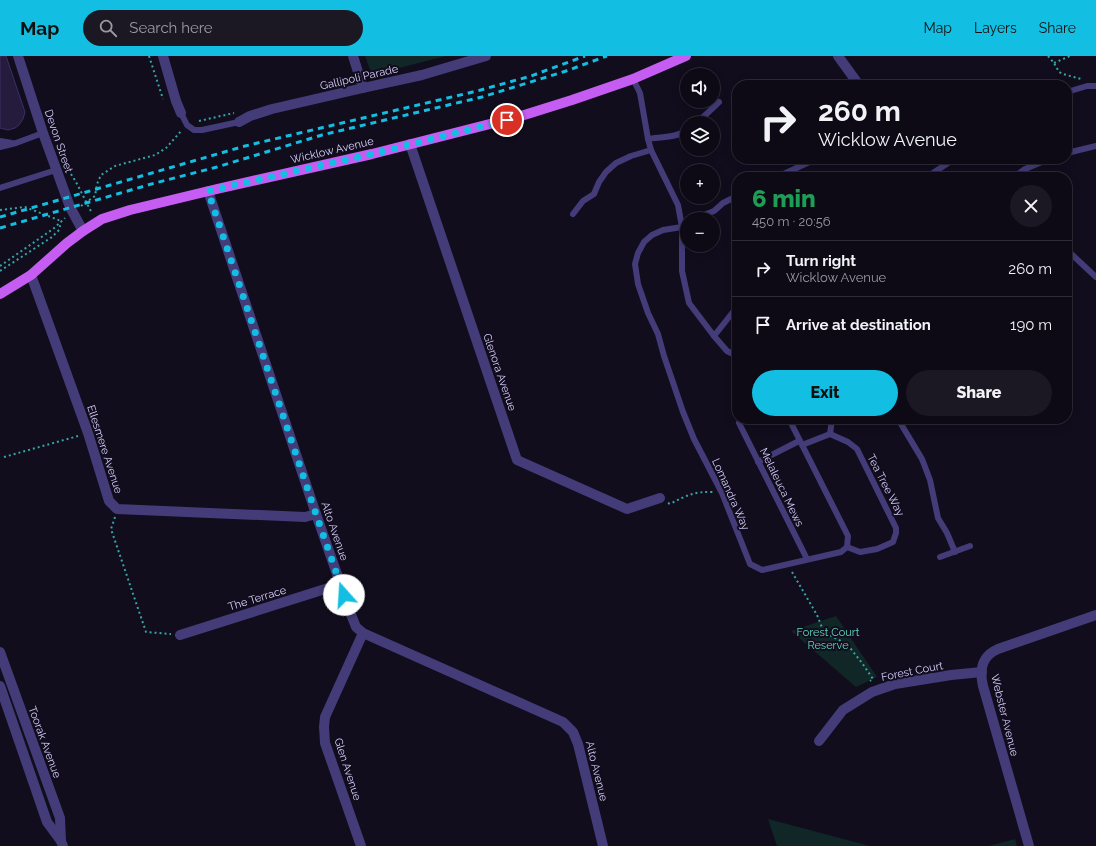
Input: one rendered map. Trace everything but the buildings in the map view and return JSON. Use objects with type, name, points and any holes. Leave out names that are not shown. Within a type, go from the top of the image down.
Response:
[{"type":"main road","name":"Wicklow Avenue","points":[[0,294],[31,275],[67,243],[102,219],[130,210],[372,154],[521,116],[633,79],[686,56]]},
{"type":"street","name":"Devon Street","points":[[18,56],[56,170],[70,207],[83,231]]},
{"type":"street","points":[[162,56],[181,113]]},
{"type":"street","points":[[352,56],[363,88]]},
{"type":"street","name":"Gallipoli Parade","points":[[243,120],[272,109],[422,75],[486,56]]},
{"type":"street","points":[[838,56],[856,80]]},
{"type":"street","name":"Glenora Avenue","points":[[410,144],[517,460],[628,509],[660,498]]},
{"type":"street","name":"Alto Avenue","points":[[208,191],[316,514],[356,627],[363,633],[563,722],[573,732],[578,744],[603,846]]},
{"type":"street","name":"Ellesmere Avenue","points":[[31,275],[88,433],[109,501],[117,509],[306,517],[316,514]]},
{"type":"street","name":"The Terrace","points":[[180,635],[341,584]]},
{"type":"street","name":"Webster Avenue","points":[[1029,846],[983,686],[983,664],[986,657],[991,652],[1096,615]]},
{"type":"street","name":"Glen Avenue","points":[[361,846],[326,743],[324,727],[325,717],[363,633]]},
{"type":"street","name":"Toorak Avenue","points":[[0,652],[60,818],[62,844]]},
{"type":"street","name":"Forest Court","points":[[819,741],[843,710],[872,692],[895,684],[951,675],[982,672]]},
{"type":"street","name":"Toorak Avenue","points":[[0,686],[48,822],[62,844]]},
{"type":"lane","points":[[633,79],[640,93],[651,150],[680,212]]},
{"type":"lane","points":[[1072,90],[1086,86],[1096,86]]},
{"type":"lane","points":[[704,116],[713,108]]},
{"type":"lane","points":[[181,113],[187,125],[194,130],[202,130],[243,120]]},
{"type":"lane","points":[[0,147],[43,133]]},
{"type":"lane","points":[[648,139],[680,133]]},
{"type":"lane","points":[[0,141],[16,143]]},
{"type":"lane","points":[[1072,152],[1096,146]]},
{"type":"lane","points":[[573,214],[583,201],[594,194],[599,182],[606,172],[616,163],[631,156],[651,150]]},
{"type":"lane","points":[[788,172],[805,164]]},
{"type":"lane","points":[[934,172],[946,164]]},
{"type":"lane","points":[[1021,172],[1037,164]]},
{"type":"lane","points":[[0,188],[56,170]]},
{"type":"lane","name":"Lomandra Way","points":[[712,212],[723,203],[732,198]]},
{"type":"lane","name":"Lomandra Way","points":[[680,224],[652,235],[644,242],[638,253],[635,264],[638,284],[648,313],[658,334],[683,412],[694,439],[722,493],[750,564],[762,570],[841,552],[847,547]]},
{"type":"lane","points":[[683,252],[682,271],[689,303],[714,336],[727,351],[732,354]]},
{"type":"lane","points":[[1072,255],[1096,277]]},
{"type":"lane","points":[[714,336],[732,313]]},
{"type":"lane","name":"Melaleuca Mews","points":[[739,424],[807,559]]},
{"type":"lane","points":[[791,424],[848,536],[847,547]]},
{"type":"lane","points":[[758,462],[800,443],[830,434],[831,424]]},
{"type":"lane","points":[[901,424],[922,458],[930,480],[938,518],[947,533],[955,552]]},
{"type":"lane","name":"Tea Tree Way","points":[[830,434],[848,442],[857,449],[896,528],[893,542],[877,549],[860,552],[847,547]]},
{"type":"lane","points":[[940,557],[970,546]]},
{"type":"path","points":[[1048,56],[1059,72],[1084,80]]},
{"type":"path","points":[[1054,63],[1070,56]]},
{"type":"path","points":[[0,266],[53,229],[85,202],[95,196],[97,184],[101,175],[115,166],[155,155],[166,148],[190,123],[237,112],[243,120]]},
{"type":"path","points":[[49,116],[57,138]]},
{"type":"path","points":[[177,127],[180,133]]},
{"type":"path","points":[[67,168],[75,180],[85,202]]},
{"type":"path","points":[[0,210],[25,207],[61,221]]},
{"type":"path","points":[[0,272],[52,237],[59,230],[61,221]]},
{"type":"path","points":[[4,457],[88,433]]},
{"type":"path","points":[[660,498],[670,504],[687,495],[702,492],[722,493]]},
{"type":"path","points":[[117,509],[111,528],[146,632],[180,635]]},
{"type":"path","points":[[787,564],[825,633],[847,644],[873,679],[868,682],[872,692]]},
{"type":"green space","points":[[365,56],[446,56],[372,75]]},
{"type":"green space","name":"Forest Court Reserve","points":[[836,616],[877,677],[856,687],[791,631]]},
{"type":"green space","points":[[768,819],[870,846],[777,846]]},
{"type":"green space","points":[[1015,839],[1017,846],[989,846]]},
{"type":"railway","points":[[0,217],[245,146],[477,91],[531,76],[585,56]]},
{"type":"railway","points":[[0,228],[155,183],[217,167],[322,135],[482,97],[566,71],[607,56]]},
{"type":"route","points":[[344,595],[208,191],[372,154],[507,120]]}]
